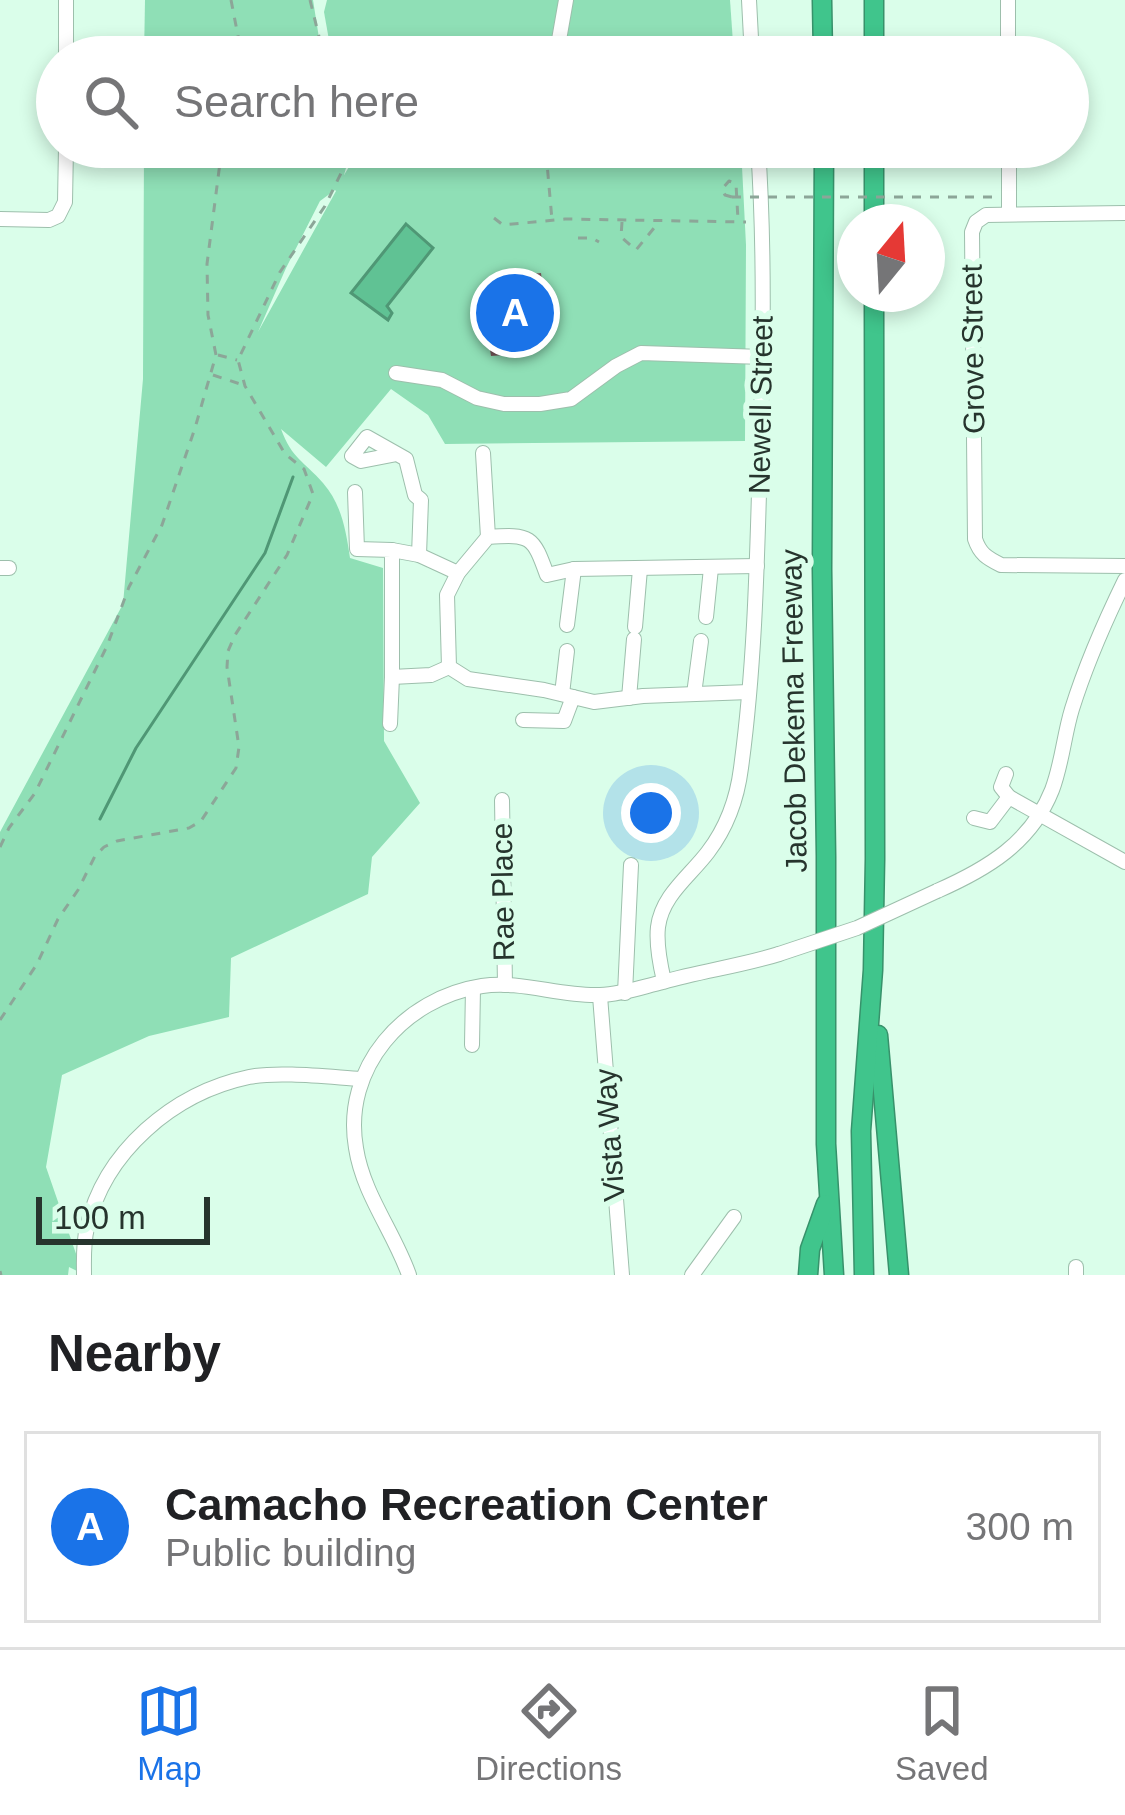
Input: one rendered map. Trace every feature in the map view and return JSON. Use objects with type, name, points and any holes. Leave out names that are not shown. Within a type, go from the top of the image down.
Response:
[{"type":"highway","points":[[822,0],[823,36]]},
{"type":"highway","points":[[874,0],[874,36]]},
{"type":"highway","name":"Jacob Dekema Freeway","points":[[824,168],[826,1144],[834,1275]]},
{"type":"highway","points":[[874,168],[874,204]]},
{"type":"highway","points":[[864,1275],[861,1131],[873,970],[874,312]]},
{"type":"highway","points":[[873,970],[899,1275]]},
{"type":"highway","points":[[808,1275],[810,1250],[830,1194]]},
{"type":"street","points":[[66,0],[66,36]]},
{"type":"street","points":[[560,36],[566,0]]},
{"type":"street","points":[[749,0],[751,36]]},
{"type":"street","points":[[1008,0],[1008,36]]},
{"type":"street","points":[[0,220],[58,216],[63,209],[64,168]]},
{"type":"street","name":"Newell Street","points":[[664,981],[658,926],[664,904],[724,829],[741,773],[757,566],[764,357],[759,168]]},
{"type":"street","points":[[1009,168],[1009,213],[1125,213]]},
{"type":"street","name":"Grove Street","points":[[1009,213],[986,214],[972,232],[978,549],[1000,566],[1125,566]]},
{"type":"street","points":[[396,374],[442,380],[477,398],[504,404],[540,404],[572,399],[640,353],[764,357]]},
{"type":"street","points":[[449,668],[447,596],[458,573],[488,537],[483,453]]},
{"type":"street","points":[[397,454],[406,459],[415,495],[421,500],[419,555]]},
{"type":"street","points":[[355,492],[357,549],[419,555],[458,573]]},
{"type":"street","points":[[488,537],[511,535],[530,541],[537,546],[547,575],[574,569],[757,566]]},
{"type":"street","points":[[390,724],[392,550]]},
{"type":"street","points":[[706,617],[711,568]]},
{"type":"street","points":[[567,625],[574,569]]},
{"type":"street","points":[[628,698],[640,569]]},
{"type":"street","points":[[409,1275],[364,1179],[354,1121],[361,1079],[372,1057],[404,1019],[437,998],[472,988],[505,985],[600,996],[732,968],[857,928],[974,875],[1003,856],[1040,814],[1053,787],[1071,712],[1125,580]]},
{"type":"street","points":[[694,694],[701,641]]},
{"type":"street","points":[[523,720],[564,721],[567,651]]},
{"type":"street","points":[[392,677],[431,675],[449,668]]},
{"type":"street","points":[[449,668],[468,679],[594,702],[749,692]]},
{"type":"street","points":[[1006,774],[1001,787],[1010,797],[1125,862]]},
{"type":"street","points":[[974,818],[990,822],[1010,797]]},
{"type":"street","name":"Rae Place","points":[[502,800],[505,985]]},
{"type":"street","points":[[625,993],[632,865]]},
{"type":"street","points":[[472,988],[472,1045]]},
{"type":"street","name":"Vista Way","points":[[600,996],[622,1275]]},
{"type":"street","points":[[84,1275],[85,1233],[108,1176],[143,1132],[185,1099],[253,1076],[361,1079]]},
{"type":"street","points":[[692,1275],[734,1217]]},
{"type":"path","points":[[231,0],[238,36]]},
{"type":"path","points":[[310,0],[318,36]]},
{"type":"path","points":[[0,847],[34,793],[162,525],[211,374],[216,355],[208,315],[207,264],[219,168]]},
{"type":"path","points":[[0,1020],[37,964],[95,856],[117,841],[189,828],[201,821],[236,768],[239,747],[228,651],[287,555],[313,494],[304,469],[285,454],[245,386],[238,360],[280,272],[325,206],[344,168]]},
{"type":"path","points":[[547,168],[552,220]]},
{"type":"path","points":[[738,222],[739,189],[734,182],[726,182],[723,192],[732,197],[965,197],[993,197]]},
{"type":"path","points":[[494,218],[503,225],[552,220],[746,222]]},
{"type":"path","points":[[622,220],[621,237],[636,250],[654,228],[659,229]]},
{"type":"path","points":[[578,238],[599,242]]},
{"type":"path","points":[[216,355],[238,360]]},
{"type":"path","points":[[211,374],[245,386]]},
{"type":"shaded area","points":[[145,0],[313,0],[319,36],[144,36]]},
{"type":"shaded area","points":[[327,0],[730,0],[733,36],[328,36]]},
{"type":"shaded area","points":[[144,168],[346,168],[344,175],[348,168],[742,168],[745,441],[445,444],[428,415],[391,389],[326,467],[281,429],[294,453],[335,500],[350,558],[383,568],[384,741],[420,803],[372,857],[368,894],[231,958],[229,1017],[149,1036],[62,1075],[46,1167],[83,1274],[69,1267],[68,1275],[0,1275],[0,832],[123,604],[143,379]],"holes":[[[335,190],[336,191],[258,332],[320,201]]]},
{"type":"shaded area","points":[[406,224],[433,248],[387,306],[392,313],[388,320],[351,293]]},
{"type":"building","points":[[541,273],[548,327],[531,328],[532,343],[503,344],[504,355],[491,356],[489,343],[484,345],[481,309],[493,310],[492,303],[505,302],[501,277]]},
{"type":"waterway","points":[[100,819],[136,748],[265,553],[293,477]]},
{"type":"place","name":"Camacho Recreation Center","points":[[515,313]]}]
